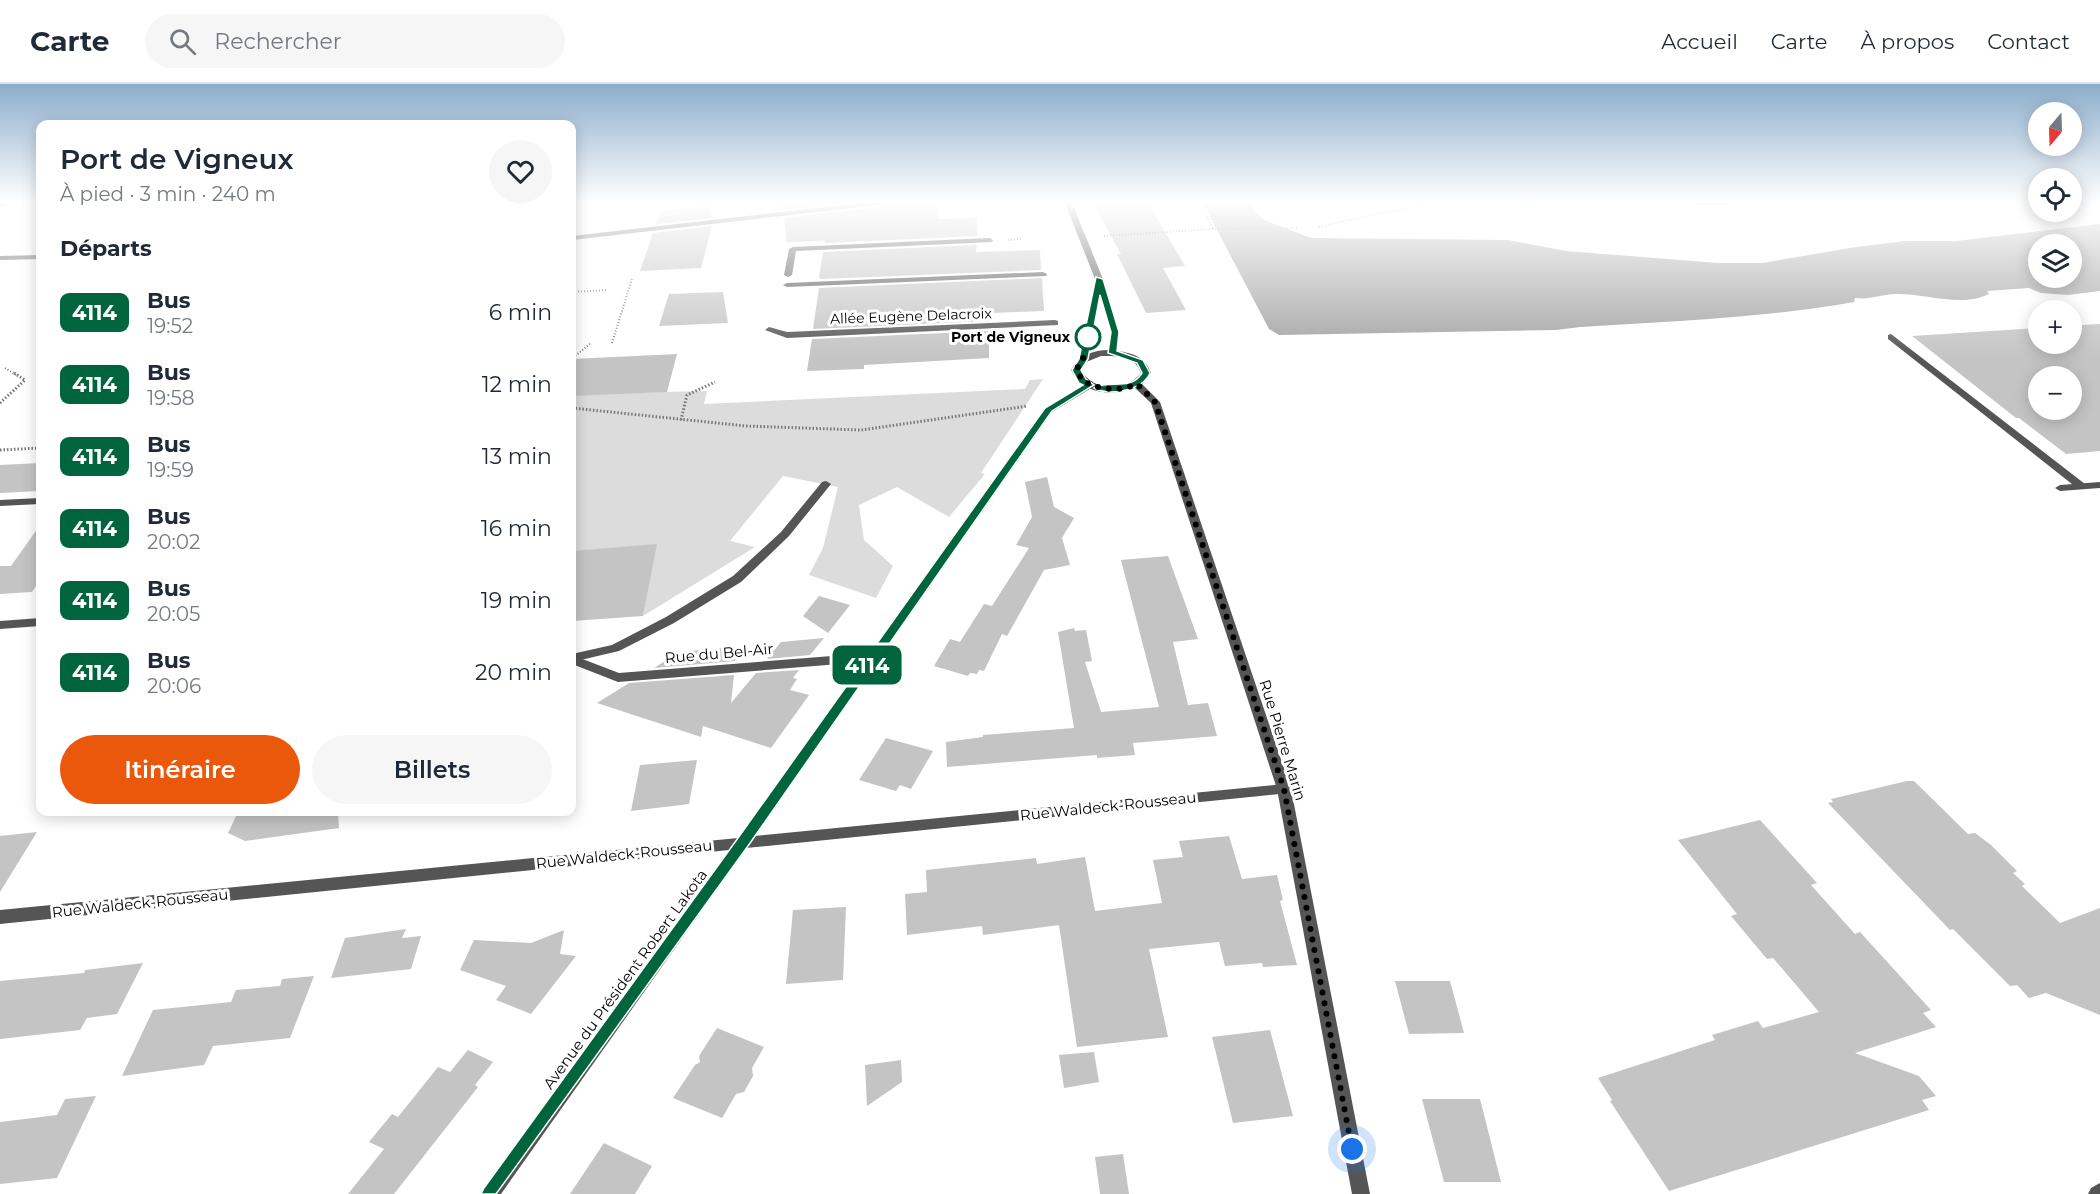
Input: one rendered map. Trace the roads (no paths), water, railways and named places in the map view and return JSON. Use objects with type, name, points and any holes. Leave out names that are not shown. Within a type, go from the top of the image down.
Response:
[{"type":"street","points":[[788,275],[792,255]]},
{"type":"street","points":[[1089,255],[1115,332],[1112,353]]},
{"type":"street","points":[[0,258],[36,257]]},
{"type":"street","points":[[787,285],[1043,274]]},
{"type":"street","points":[[1083,359],[1101,353],[1133,357],[1145,367],[1146,373],[1137,384],[1109,389],[1083,381],[1076,370],[1083,359],[1099,279]]},
{"type":"street","name":"Allée Eugène Delacroix","points":[[769,330],[787,335],[1055,323]]},
{"type":"street","points":[[1891,337],[2081,486]]},
{"type":"street","name":"Rue Pierre Marin","points":[[1137,384],[1155,402],[1284,789],[1360,1194]]},
{"type":"street","name":"Avenue du Président Robert Lakota","points":[[490,1194],[743,842],[1048,410],[1090,385]]},
{"type":"street","points":[[576,657],[615,648],[670,620],[737,579],[785,534],[826,484]]},
{"type":"street","points":[[2060,488],[2100,485]]},
{"type":"street","points":[[0,503],[36,501]]},
{"type":"street","points":[[0,625],[36,622]]},
{"type":"street","name":"Rue du Bel-Air","points":[[576,660],[618,678],[872,657]]},
{"type":"street","name":"Rue Waldeck-Rousseau","points":[[0,917],[1284,789]]},
{"type":"place","name":"Port de Vigneux","points":[[1088,337]]}]
